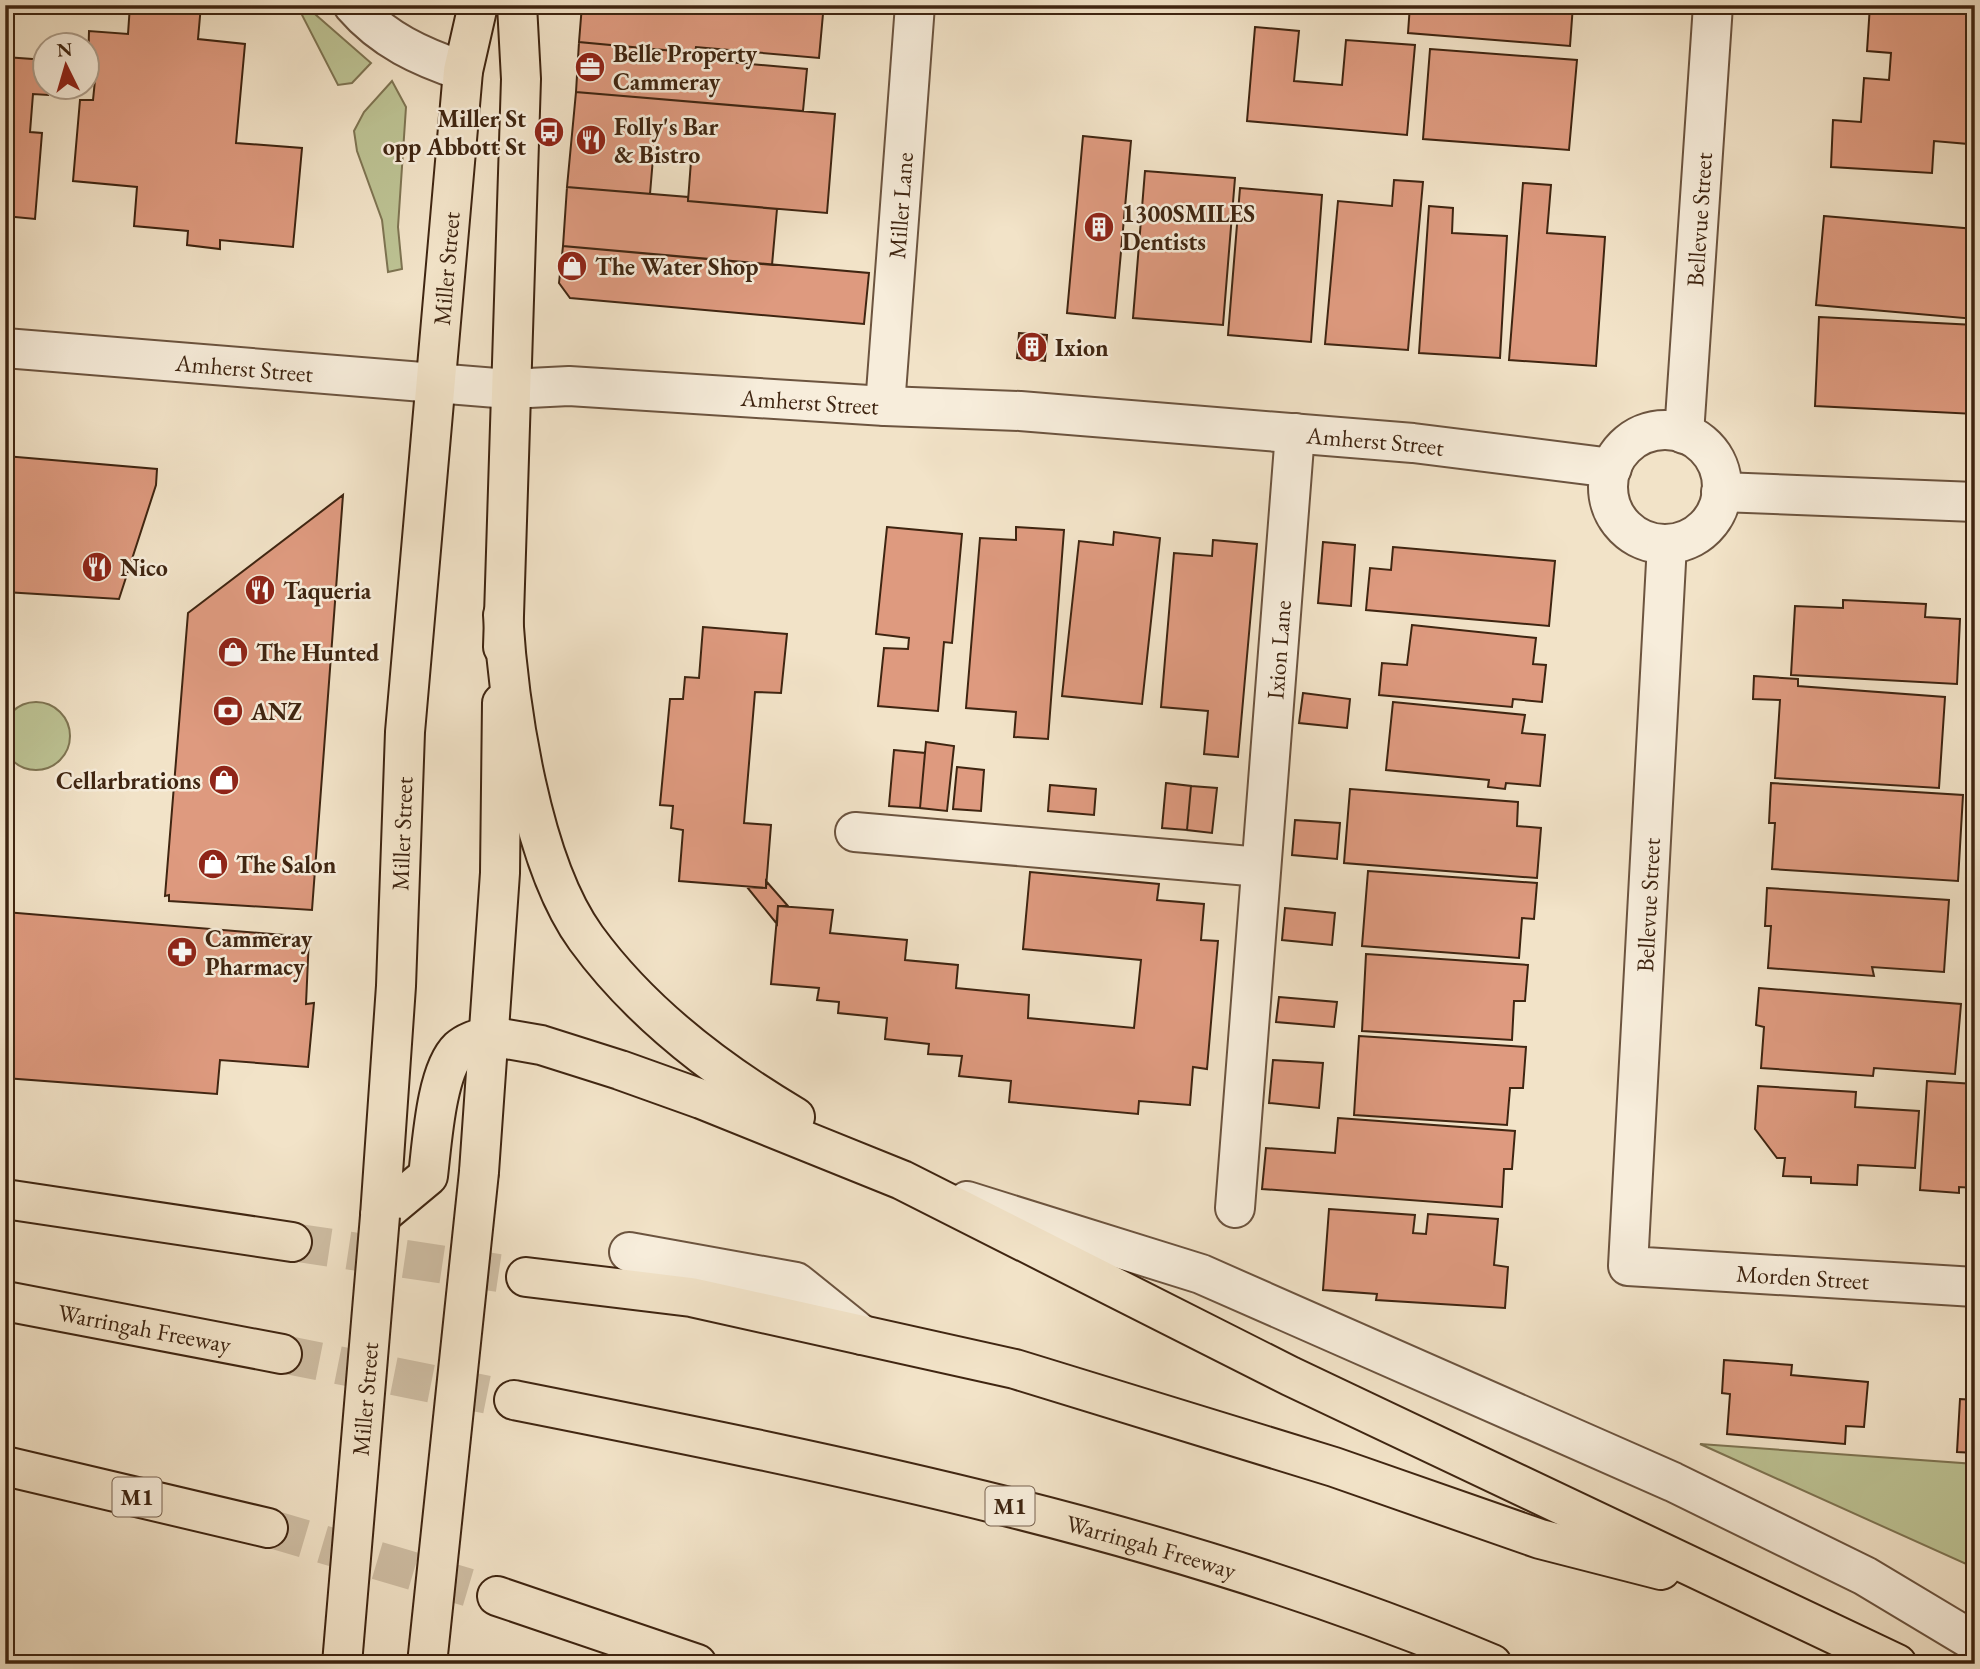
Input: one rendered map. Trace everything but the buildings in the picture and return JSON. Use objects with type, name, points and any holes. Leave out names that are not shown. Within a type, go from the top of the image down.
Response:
[{"type":"main road","name":"Miller Street","points":[[342,1664],[384,1167],[396,986],[405,732],[463,71],[478,5]]},
{"type":"main road","points":[[427,1664],[479,1172],[500,873],[503,615],[521,79],[517,5]]},
{"type":"main road","points":[[503,615],[507,675],[528,782],[546,855],[585,936],[605,964],[703,1056],[757,1094],[902,1180],[1290,1376],[1896,1664]]},
{"type":"main road","points":[[380,1216],[428,1176],[447,1069],[458,1050],[470,1041],[489,1036],[541,1045],[701,1098],[902,1180]]},
{"type":"main road","points":[[5,1199],[292,1242]]},
{"type":"main road","points":[[526,1277],[691,1297],[1015,1369],[1334,1467],[1540,1539],[1751,1593]]},
{"type":"main road","name":"Warringah Freeway","points":[[5,1301],[282,1354]]},
{"type":"main road","name":"Warringah Freeway","points":[[514,1401],[893,1477],[1018,1507],[1136,1540],[1350,1608],[1492,1664]]},
{"type":"main road","name":"M1","points":[[5,1466],[268,1528]]},
{"type":"main road","points":[[497,1596],[697,1664]]},
{"type":"street","points":[[353,5],[368,23],[400,46],[463,71]]},
{"type":"street","name":"Miller Lane","points":[[885,406],[915,5]]},
{"type":"street","name":"Bellevue Street","points":[[1684,434],[1713,5]]},
{"type":"street","name":"Amherst Street","points":[[5,348],[509,389],[569,386],[885,406],[1020,411],[1413,443],[1612,468]]},
{"type":"street","points":[[1664,431],[1684,434],[1700,443],[1712,457],[1720,474],[1721,492],[1717,510],[1707,525],[1685,541],[1667,544],[1638,537],[1622,525],[1609,498],[1612,468],[1628,444],[1645,435],[1664,431]]},
{"type":"street","name":"Ixion Lane","points":[[1235,1208],[1296,433]]},
{"type":"street","points":[[1721,492],[1975,502]]},
{"type":"street","name":"Bellevue Street","points":[[1628,1266],[1667,544]]},
{"type":"street","points":[[855,832],[1261,867]]},
{"type":"street","points":[[902,1180],[1201,1274],[1673,1482],[1865,1576],[1975,1642]]},
{"type":"street","points":[[629,1252],[796,1282],[862,1335]]},
{"type":"street","name":"Morden Street","points":[[1628,1266],[1975,1287]]},
{"type":"green space","points":[[308,8],[371,63],[352,83],[338,85],[302,15]]},
{"type":"green space","points":[[392,81],[406,107],[398,227],[402,269],[388,272],[382,220],[357,151],[354,131],[364,112]]},
{"type":"green space","points":[[36,702],[49,704],[60,712],[68,723],[68,749],[60,760],[49,768],[36,770],[23,768],[12,760],[4,749],[2,736],[4,723],[12,712],[23,704]]},
{"type":"green space","points":[[1700,1444],[1975,1464],[1975,1568]]},
{"type":"tunnel","points":[[292,1242],[526,1277]]},
{"type":"tunnel","points":[[282,1354],[514,1400]]},
{"type":"tunnel","points":[[268,1528],[497,1596]]},
{"type":"place","name":"Belle Property Cammeray","points":[[590,67]]},
{"type":"place","name":"Miller St opp Abbott St","points":[[549,132]]},
{"type":"place","name":"Folly's Bar & Bistro","points":[[591,140]]},
{"type":"place","name":"1300SMILES Dentists","points":[[1099,227]]},
{"type":"place","name":"The Water Shop","points":[[572,266]]},
{"type":"place","name":"Ixion","points":[[1032,347]]},
{"type":"place","name":"Nico","points":[[97,567]]},
{"type":"place","name":"Taqueria","points":[[260,590]]},
{"type":"place","name":"The Hunted","points":[[233,652]]},
{"type":"place","name":"ANZ","points":[[228,711]]},
{"type":"place","name":"Cellarbrations","points":[[224,780]]},
{"type":"place","name":"The Salon","points":[[213,864]]},
{"type":"place","name":"Cammeray Pharmacy","points":[[182,952]]}]
